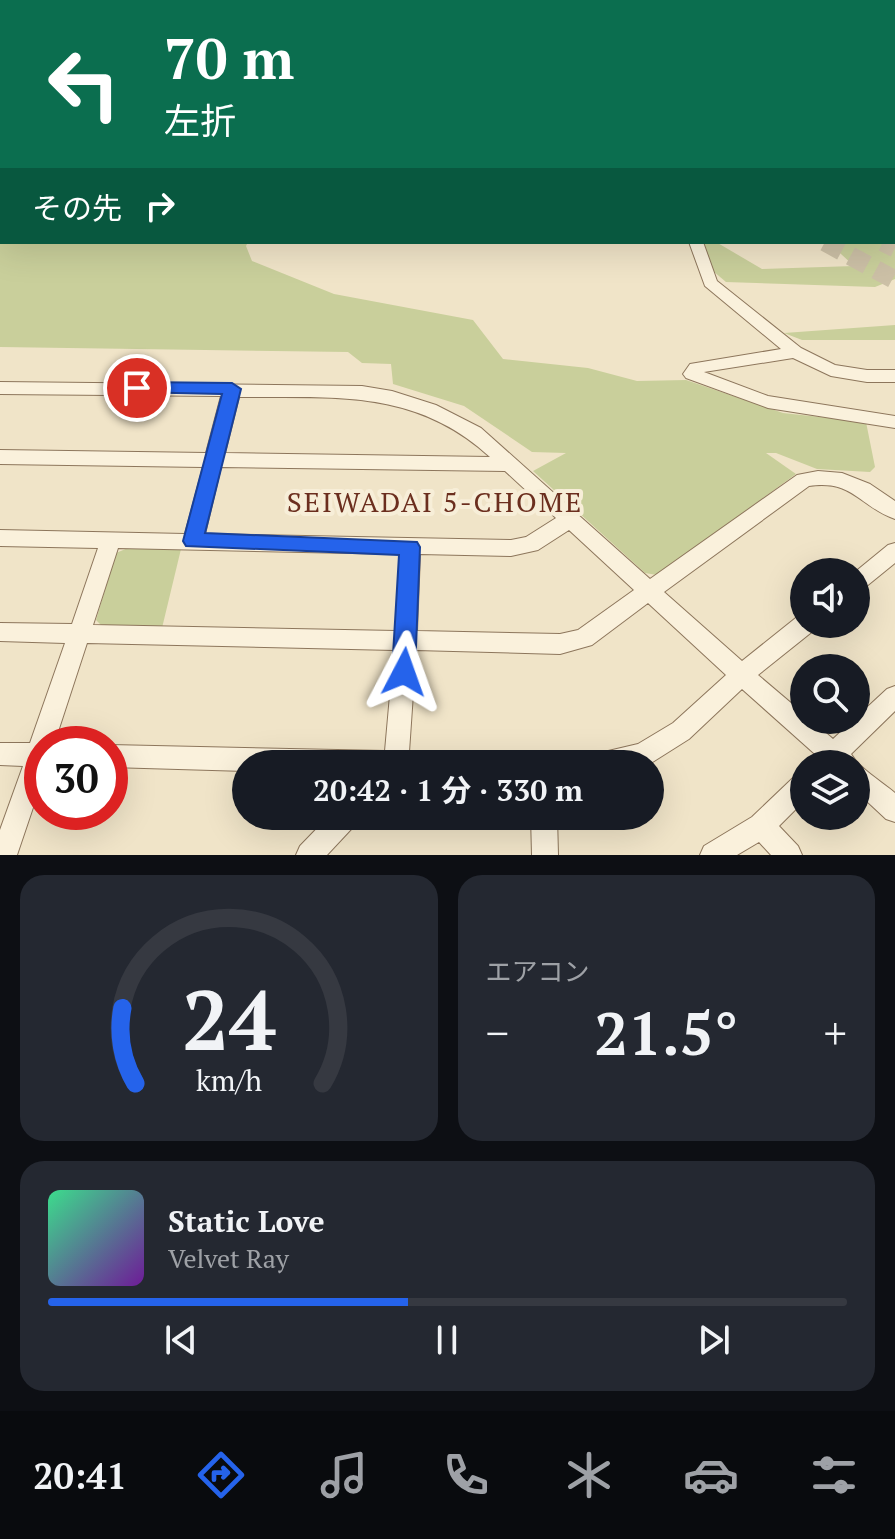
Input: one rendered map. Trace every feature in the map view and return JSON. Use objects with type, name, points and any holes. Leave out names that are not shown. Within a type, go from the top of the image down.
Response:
[{"type":"street","points":[[697,244],[710,283],[795,352],[831,370],[867,376],[895,376]]},
{"type":"street","points":[[795,352],[696,368],[692,374],[746,396],[778,404],[895,422]]},
{"type":"street","points":[[0,388],[362,392],[392,397],[430,409],[475,433],[512,464],[569,520],[822,750]]},
{"type":"street","points":[[193,541],[232,389]]},
{"type":"street","points":[[0,457],[512,464]]},
{"type":"street","points":[[0,632],[560,644],[584,638],[804,480],[826,475],[853,482],[895,511]]},
{"type":"street","points":[[0,538],[511,548],[531,544],[569,520]]},
{"type":"street","points":[[49,726],[111,540]]},
{"type":"street","points":[[397,750],[410,547]]},
{"type":"street","points":[[870,572],[895,551]]},
{"type":"street","points":[[650,750],[681,731],[790,636]]},
{"type":"street","points":[[844,750],[895,696]]},
{"type":"street","points":[[0,754],[24,752]]},
{"type":"street","points":[[128,757],[232,759]]},
{"type":"street","points":[[870,788],[895,810]]},
{"type":"street","points":[[1,855],[5,852],[24,798]]},
{"type":"street","points":[[713,855],[761,826],[790,798]]},
{"type":"street","points":[[761,826],[789,855]]},
{"type":"street","points":[[309,855],[333,830]]},
{"type":"street","points":[[544,830],[545,855]]},
{"type":"green space","points":[[0,244],[247,244],[252,261],[334,294],[473,320],[503,359],[588,368],[637,381],[686,380],[783,413],[866,422],[875,467],[870,472],[817,469],[776,453],[766,453],[796,474],[657,575],[645,573],[533,471],[566,453],[532,452],[464,406],[393,384],[391,364],[362,363],[348,352],[0,347]]},
{"type":"green space","points":[[703,244],[719,244],[762,269],[854,266],[830,244],[895,244],[895,279],[875,287],[726,282],[713,271]]},
{"type":"green space","points":[[895,325],[895,340],[802,340],[784,333]]},
{"type":"green space","points":[[128,548],[181,549],[162,628],[102,626],[96,620],[116,553]]},
{"type":"tunnel","points":[[829,244],[895,280]]},
{"type":"tunnel","points":[[887,244],[895,248]]},
{"type":"district","name":"SEIWADAI 5-CHOME","points":[[435,501]]},
{"type":"route","points":[[137,388],[232,389],[193,541],[410,547],[404,672]]}]
